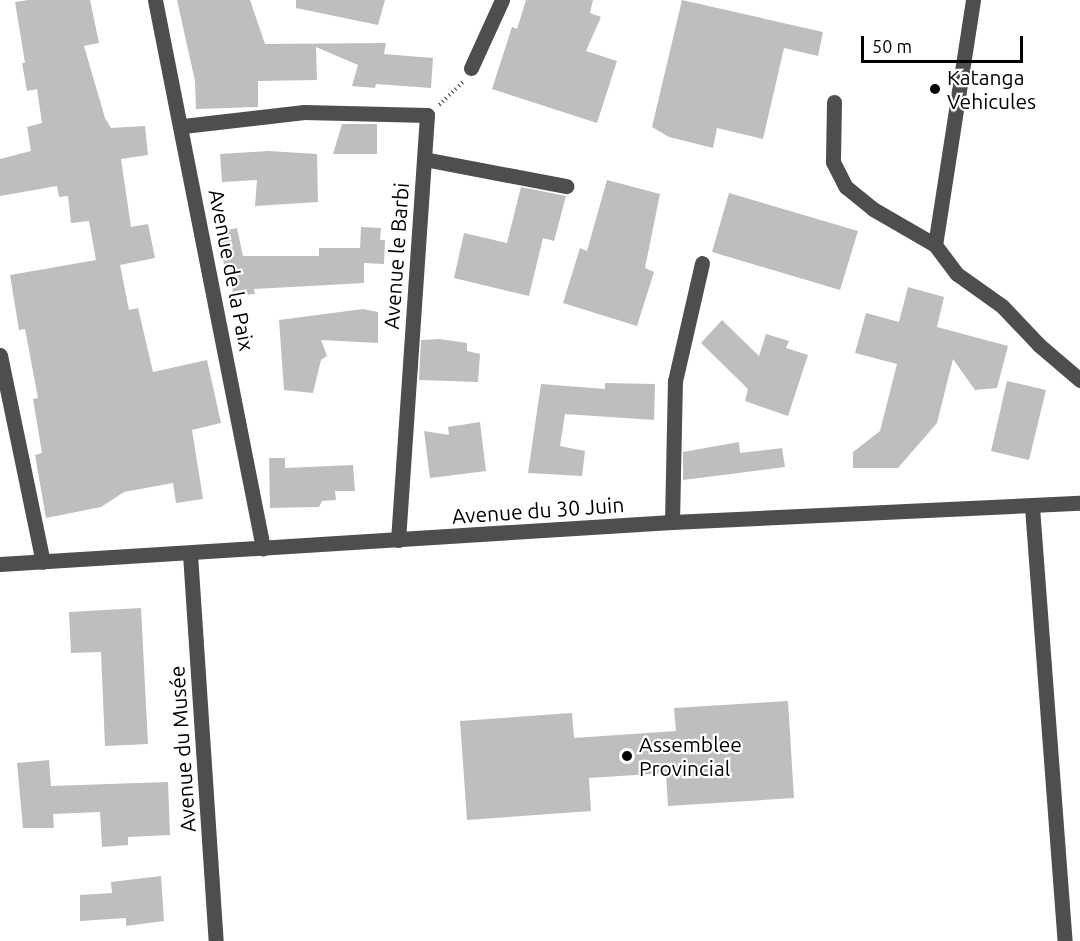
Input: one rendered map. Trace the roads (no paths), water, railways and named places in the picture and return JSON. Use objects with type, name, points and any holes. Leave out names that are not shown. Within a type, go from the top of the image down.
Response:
[{"type":"street","name":"Avenue de la Paix","points":[[155,0],[183,126],[263,548]]},
{"type":"street","points":[[471,68],[502,0]]},
{"type":"street","points":[[934,245],[973,0]]},
{"type":"street","points":[[834,102],[832,162],[846,187],[873,209],[934,245],[957,274],[1002,306],[1039,345],[1080,380]]},
{"type":"street","name":"Avenue le Barbi","points":[[183,126],[304,112],[427,115],[398,540]]},
{"type":"street","points":[[424,159],[566,186]]},
{"type":"street","points":[[672,522],[675,381],[702,263]]},
{"type":"street","points":[[0,355],[43,562]]},
{"type":"street","name":"Avenue du 30 Juin","points":[[0,564],[190,554],[672,522],[1080,503]]},
{"type":"street","points":[[1032,507],[1065,941]]},
{"type":"street","name":"Avenue du Musée","points":[[190,554],[216,941]]},
{"type":"place","name":"Katanga Vehicules","points":[[935,89]]},
{"type":"place","name":"Assemblee Provincial","points":[[627,756]]}]
